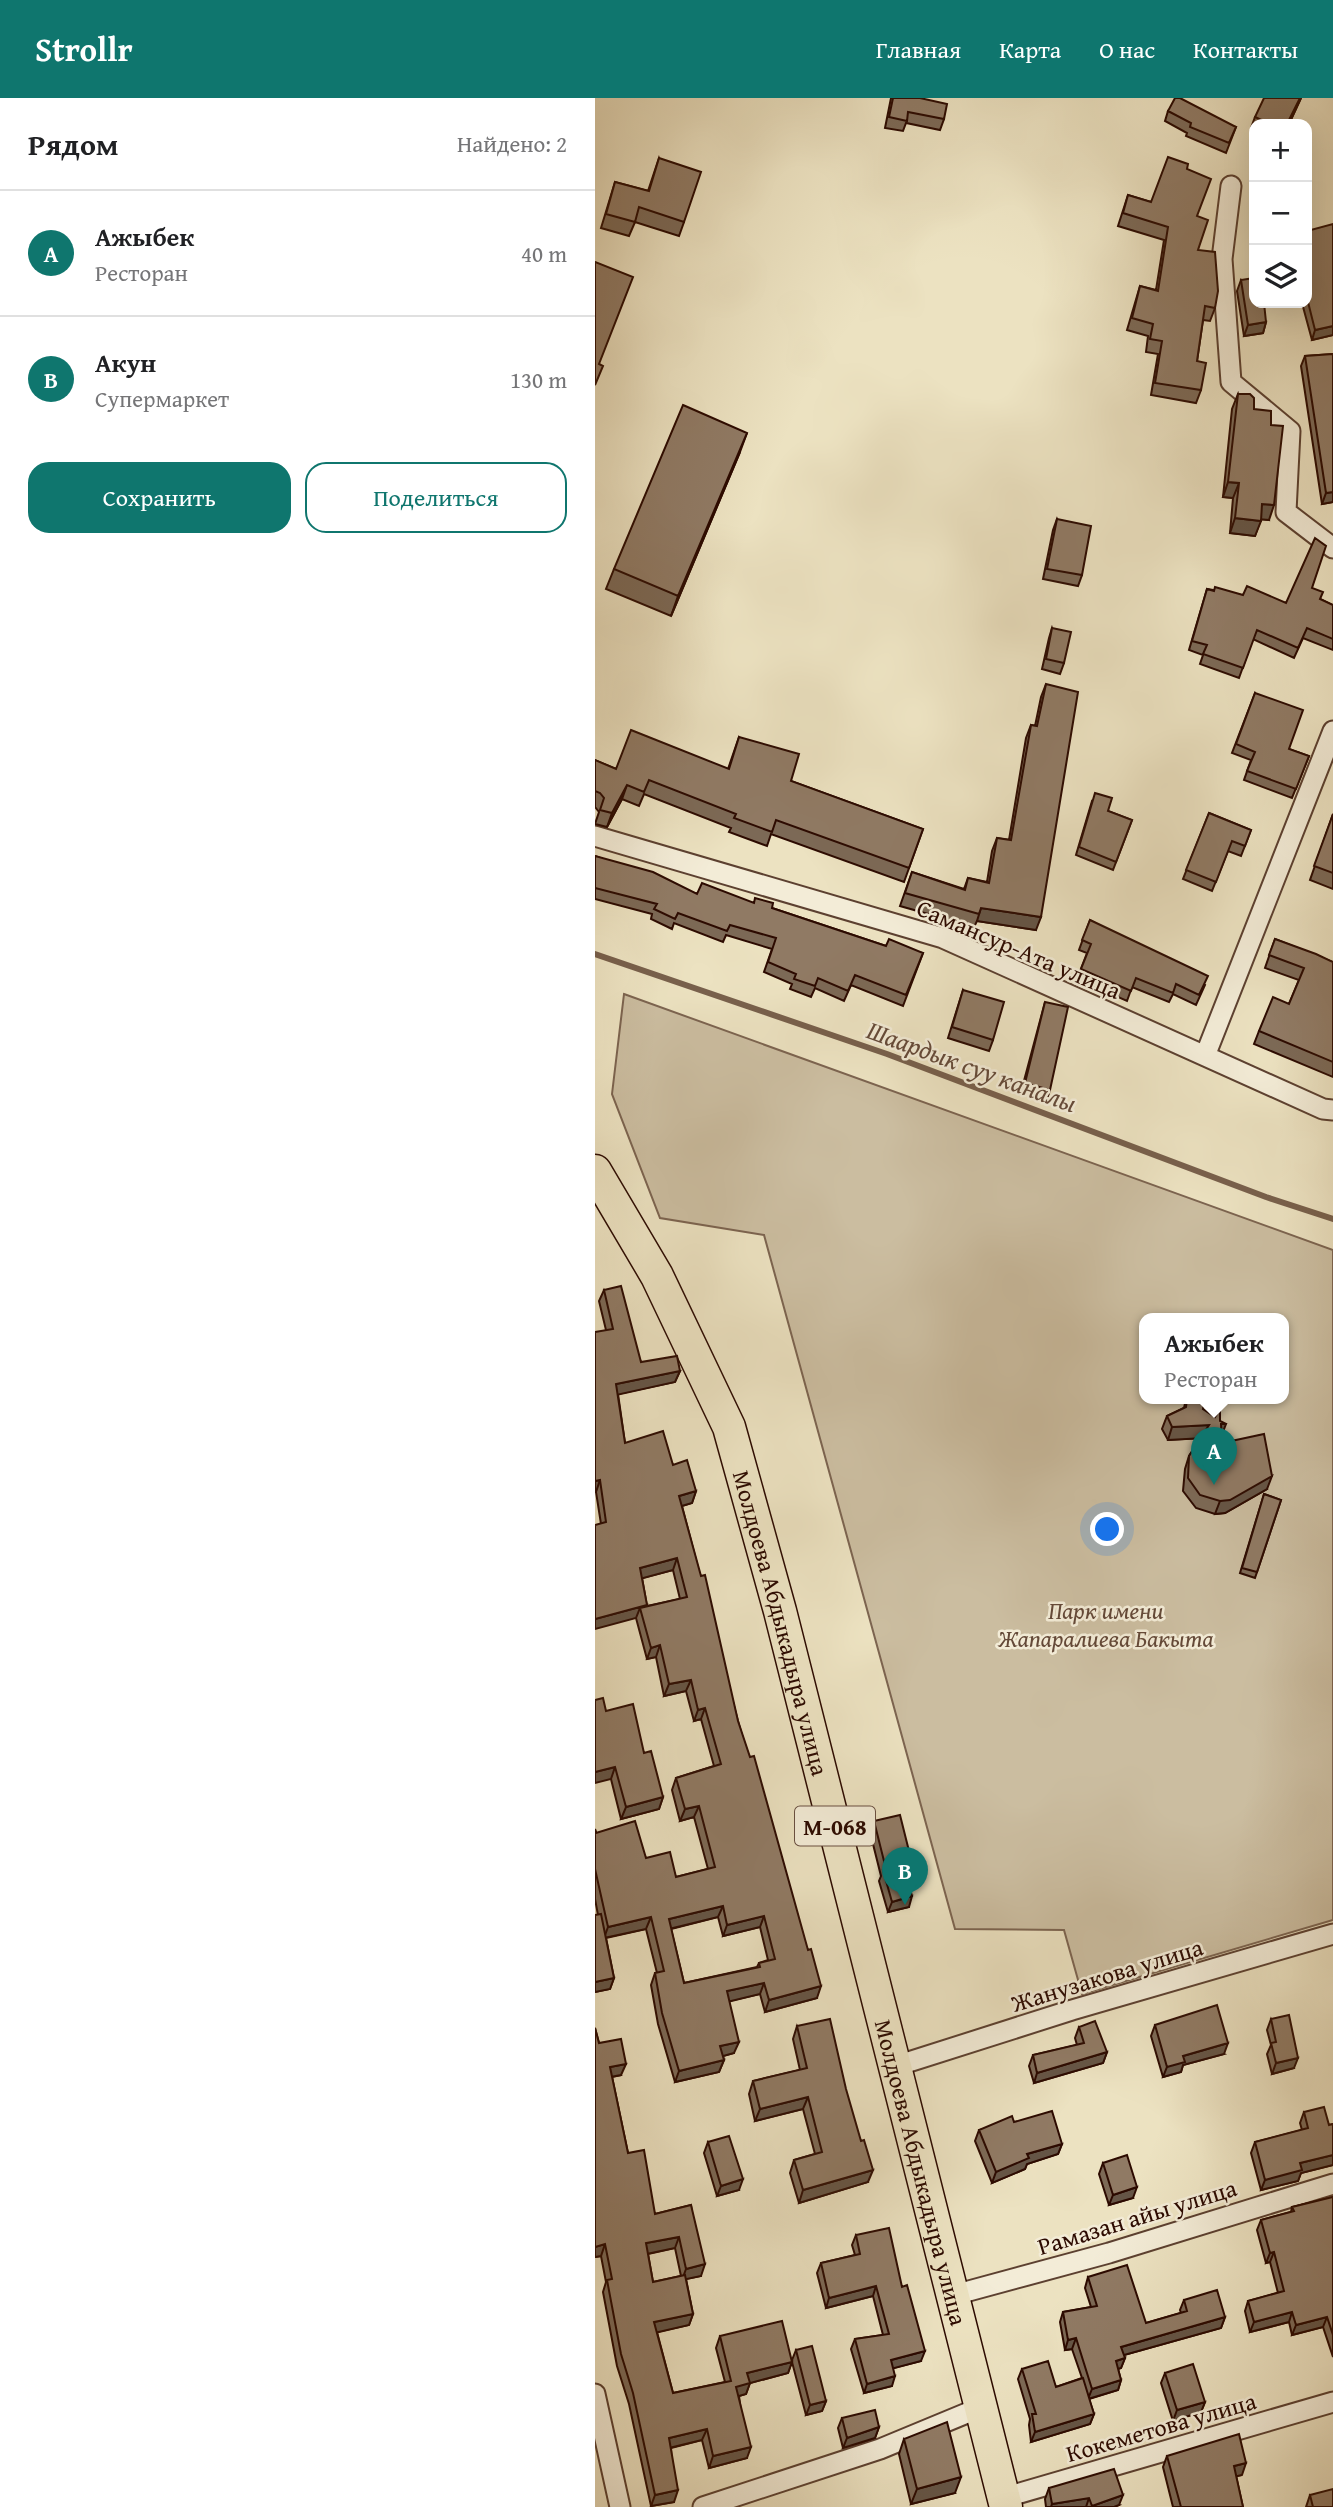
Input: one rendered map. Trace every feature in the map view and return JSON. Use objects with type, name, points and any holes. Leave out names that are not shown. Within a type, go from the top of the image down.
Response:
[{"type":"main road","name":"Молдоева Абдыкадыра улица","points":[[595,1171],[657,1276],[729,1426],[780,1611],[1005,2503]]},
{"type":"street","points":[[1231,186],[1222,259],[1231,382],[1290,431],[1286,512],[1333,548]]},
{"type":"street","points":[[1205,1056],[1327,763],[1333,731]]},
{"type":"street","name":"Самансур-Ата улица","points":[[595,836],[943,938],[1330,1113]]},
{"type":"street","name":"Жанузакова улица","points":[[896,2066],[1072,2010],[1333,1934]]},
{"type":"street","name":"Рамазан айы улица","points":[[954,2295],[1109,2253],[1333,2184]]},
{"type":"street","points":[[595,2394],[620,2507]]},
{"type":"street","name":"Кокеметова улица","points":[[1005,2503],[1333,2402]]},
{"type":"street","points":[[703,2507],[880,2449],[979,2407]]},
{"type":"green space","name":"Парк имени Жапаралиева Бакыта","points":[[624,994],[1333,1250],[1333,1920],[1082,1994],[1064,1930],[955,1929],[764,1235],[660,1218],[612,1094]]},
{"type":"building","points":[[893,98],[920,98],[947,104],[944,119],[908,112],[907,121],[889,117]]},
{"type":"building","points":[[1175,98],[1180,98],[1236,127],[1229,143],[1190,127],[1191,123],[1168,111]]},
{"type":"building","points":[[1264,98],[1300,98],[1290,119],[1255,117]]},
{"type":"building","points":[[1168,157],[1188,164],[1187,169],[1211,179],[1197,216],[1208,220],[1198,250],[1215,252],[1218,291],[1215,308],[1205,306],[1197,361],[1206,363],[1201,390],[1155,383],[1162,341],[1150,339],[1153,324],[1132,318],[1140,286],[1158,291],[1168,227],[1123,213],[1128,195],[1151,202]]},
{"type":"building","points":[[659,158],[701,172],[684,222],[639,207],[635,222],[606,214],[615,182],[649,191]]},
{"type":"building","points":[[1333,224],[1333,326],[1315,330],[1310,308],[1312,308],[1312,230]]},
{"type":"building","points":[[595,262],[633,277],[599,364],[603,366],[595,385]]},
{"type":"building","points":[[1249,279],[1249,308],[1265,308],[1266,322],[1248,325],[1241,280]]},
{"type":"building","points":[[1333,354],[1333,492],[1326,493],[1305,356]]},
{"type":"building","points":[[1238,394],[1250,394],[1254,398],[1254,409],[1271,411],[1271,425],[1283,426],[1274,505],[1262,504],[1261,521],[1235,518],[1239,483],[1228,482]]},
{"type":"building","points":[[683,405],[747,433],[678,596],[614,569]]},
{"type":"building","points":[[1057,519],[1091,526],[1082,575],[1047,569]]},
{"type":"building","points":[[1315,538],[1326,546],[1312,588],[1323,592],[1320,599],[1333,605],[1333,639],[1307,628],[1298,648],[1257,630],[1243,668],[1203,654],[1207,645],[1192,641],[1207,589],[1214,591],[1215,587],[1243,595],[1247,586],[1286,603]]},
{"type":"building","points":[[1052,628],[1071,632],[1064,663],[1046,659]]},
{"type":"building","points":[[1046,684],[1078,692],[1041,917],[981,908],[979,914],[905,893],[912,872],[965,890],[968,878],[989,883],[997,838],[1011,840],[1031,725],[1037,726]]},
{"type":"building","points":[[1255,693],[1303,710],[1289,749],[1309,756],[1296,789],[1247,771],[1255,752],[1236,744]]},
{"type":"building","points":[[631,730],[729,769],[739,737],[799,754],[791,781],[923,829],[909,868],[776,820],[772,832],[734,818],[736,814],[649,780],[644,792],[627,785],[612,813],[600,810],[604,798],[595,791],[595,760],[616,769]]},
{"type":"building","points":[[1095,793],[1112,798],[1108,811],[1132,820],[1116,862],[1079,847]]},
{"type":"building","points":[[1209,813],[1251,830],[1245,846],[1232,841],[1216,882],[1186,870]]},
{"type":"building","points":[[1333,814],[1333,873],[1314,866]]},
{"type":"building","points":[[595,856],[653,872],[697,894],[702,883],[754,903],[755,898],[773,903],[772,908],[886,946],[889,939],[923,953],[906,995],[855,975],[848,991],[818,978],[815,986],[794,979],[796,974],[768,962],[776,938],[730,925],[727,931],[678,913],[675,919],[654,909],[657,904],[595,888]]},
{"type":"building","points":[[1090,920],[1208,976],[1199,995],[1176,984],[1173,993],[1136,978],[1131,991],[1081,969],[1091,944],[1082,940]]},
{"type":"building","points":[[1275,939],[1333,962],[1333,1062],[1259,1031],[1273,997],[1289,1004],[1304,968],[1269,955]]},
{"type":"building","points":[[963,990],[1004,1002],[993,1040],[952,1027]]},
{"type":"building","points":[[1045,1002],[1068,1007],[1050,1090],[1025,1083]]},
{"type":"building","points":[[621,1286],[641,1362],[677,1356],[680,1371],[616,1384],[625,1443],[663,1431],[673,1465],[687,1460],[696,1491],[679,1496],[701,1576],[705,1575],[738,1721],[750,1757],[754,1756],[808,1950],[811,1949],[821,1986],[769,2000],[764,1983],[727,1991],[739,2042],[720,2046],[724,2060],[679,2071],[662,2013],[655,1973],[664,1971],[651,1917],[608,1927],[595,1869],[595,1829],[596,1833],[635,1821],[646,1858],[670,1852],[676,1877],[715,1867],[699,1806],[685,1809],[676,1778],[721,1764],[705,1708],[698,1710],[691,1680],[669,1684],[660,1645],[651,1648],[640,1608],[687,1597],[677,1558],[640,1568],[647,1605],[595,1619],[595,1525],[606,1522],[600,1480],[595,1481],[595,1332],[613,1329],[604,1290]],"holes":[[[723,1906],[727,1925],[764,1916],[775,1959],[759,1963],[760,1967],[684,1983],[669,1919]]]},
{"type":"building","points":[[1186,1404],[1204,1404],[1203,1409],[1215,1417],[1220,1409],[1220,1421],[1226,1424],[1221,1424],[1222,1443],[1264,1434],[1272,1476],[1230,1500],[1220,1501],[1200,1495],[1188,1478],[1189,1456],[1209,1425],[1172,1427],[1167,1416],[1186,1407]]},
{"type":"building","points":[[1264,1494],[1281,1500],[1257,1572],[1242,1568]]},
{"type":"building","points":[[603,1698],[606,1711],[633,1704],[644,1753],[651,1751],[663,1797],[626,1807],[615,1767],[595,1772],[595,1700]]},
{"type":"building","points":[[900,1815],[910,1855],[902,1857],[912,1896],[892,1902],[874,1821]]},
{"type":"building","points":[[601,1914],[614,1978],[595,1982],[595,1915]]},
{"type":"building","points":[[1217,2005],[1228,2043],[1183,2056],[1185,2062],[1167,2067],[1155,2025]]},
{"type":"building","points":[[1289,2015],[1298,2058],[1276,2063],[1271,2043],[1276,2042],[1271,2019]]},
{"type":"building","points":[[830,2019],[846,2089],[861,2141],[864,2140],[873,2170],[803,2190],[794,2160],[822,2152],[808,2097],[760,2109],[753,2081],[807,2068],[797,2026]]},
{"type":"building","points":[[1095,2021],[1107,2052],[1037,2073],[1033,2055],[1084,2043],[1079,2027]]},
{"type":"building","points":[[595,2028],[599,2043],[621,2039],[626,2064],[610,2067],[628,2153],[644,2150],[655,2214],[691,2205],[705,2264],[686,2269],[679,2237],[646,2243],[653,2282],[685,2275],[693,2314],[654,2322],[673,2393],[731,2381],[720,2336],[782,2321],[792,2362],[747,2373],[750,2383],[736,2387],[751,2447],[713,2456],[707,2429],[669,2438],[678,2490],[655,2495],[633,2393],[621,2354],[607,2280],[612,2279],[605,2244],[595,2247]]},
{"type":"building","points":[[1324,2107],[1329,2125],[1333,2124],[1333,2155],[1300,2163],[1302,2170],[1265,2180],[1255,2142],[1308,2128],[1304,2112]]},
{"type":"building","points":[[1052,2111],[1062,2144],[1027,2154],[1029,2158],[996,2172],[979,2130],[1012,2116],[1014,2122]]},
{"type":"building","points":[[729,2136],[743,2179],[721,2186],[708,2142]]},
{"type":"building","points":[[1127,2155],[1137,2187],[1113,2195],[1103,2163]]},
{"type":"building","points":[[1333,2197],[1333,2335],[1327,2317],[1296,2325],[1292,2312],[1254,2322],[1248,2301],[1284,2291],[1274,2252],[1270,2253],[1261,2220],[1294,2211],[1292,2207]]},
{"type":"building","points":[[889,2228],[902,2287],[907,2285],[925,2351],[891,2360],[895,2376],[867,2384],[855,2339],[889,2334],[876,2286],[829,2298],[821,2263],[860,2254],[856,2235]]},
{"type":"building","points":[[1127,2265],[1146,2323],[1187,2311],[1184,2300],[1217,2290],[1225,2317],[1121,2347],[1125,2358],[1116,2361],[1121,2380],[1092,2389],[1076,2338],[1068,2340],[1063,2312],[1097,2306],[1088,2277]]},
{"type":"building","points":[[812,2346],[826,2401],[810,2405],[796,2350]]},
{"type":"building","points":[[1048,2361],[1056,2387],[1083,2378],[1094,2414],[1035,2432],[1032,2414],[1036,2414],[1022,2369]]},
{"type":"building","points":[[1193,2364],[1205,2402],[1177,2410],[1165,2373]]},
{"type":"building","points":[[875,2410],[879,2427],[847,2438],[842,2418]]},
{"type":"building","points":[[947,2422],[961,2477],[917,2489],[904,2439]]},
{"type":"building","points":[[1239,2434],[1246,2463],[1234,2466],[1243,2507],[1181,2507],[1167,2456]]},
{"type":"building","points":[[1114,2469],[1123,2495],[1092,2506],[1089,2498],[1052,2504],[1049,2488]]},
{"type":"building","points":[[1333,2489],[1333,2507],[1313,2507],[1310,2495]]},
{"type":"waterway","name":"Шаардык суу каналы","points":[[595,954],[887,1054],[1266,1197],[1333,1219]]},
{"type":"place","name":"Ажыбек","points":[[1214,1485]]},
{"type":"place","name":"Акун","points":[[905,1905]]}]
